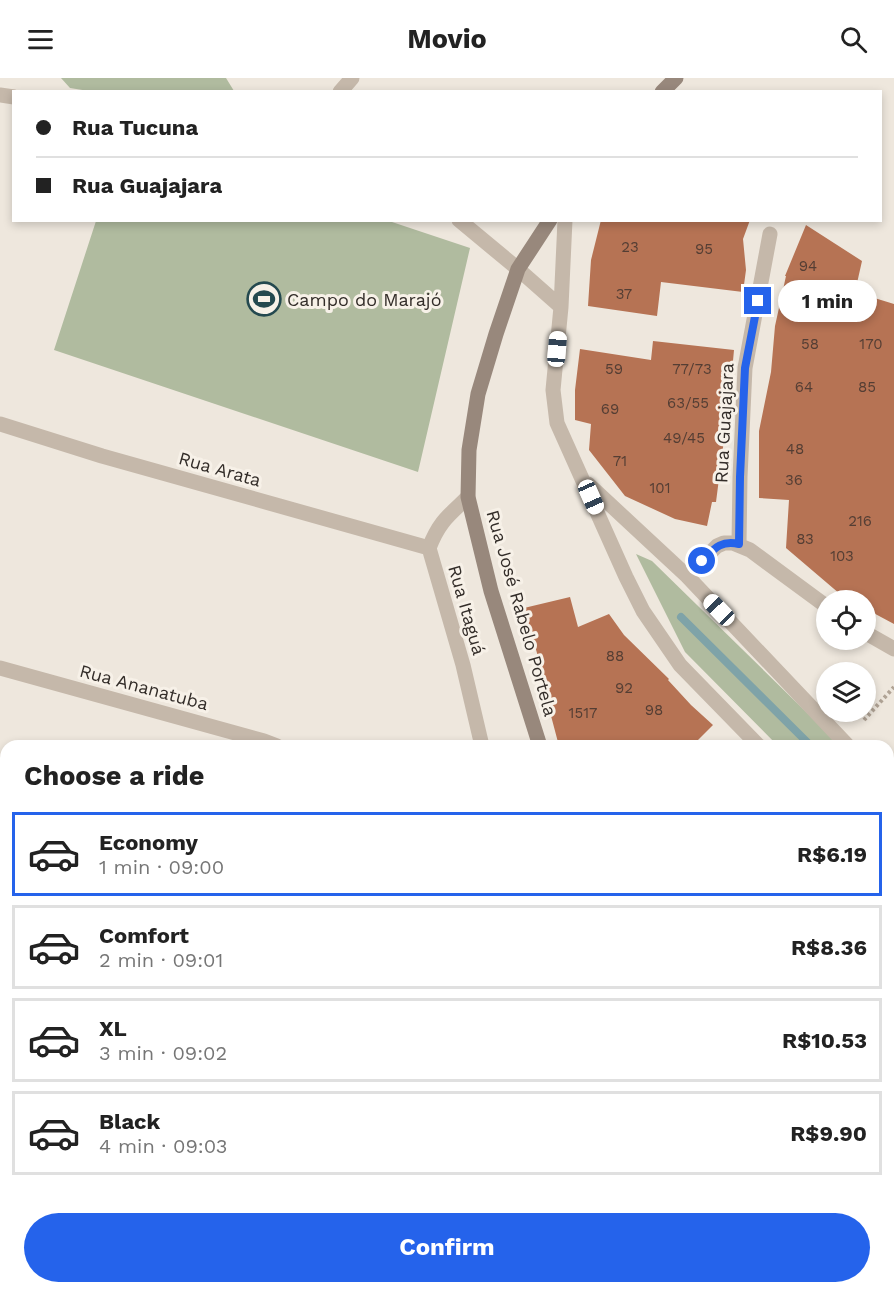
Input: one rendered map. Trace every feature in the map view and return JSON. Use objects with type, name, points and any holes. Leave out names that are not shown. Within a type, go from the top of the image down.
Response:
[{"type":"street","points":[[342,90],[352,78]]},
{"type":"street","points":[[664,90],[676,78]]},
{"type":"street","points":[[461,222],[561,308]]},
{"type":"street","name":"Rua José Rabelo Portela","points":[[538,740],[491,591],[468,497],[469,450],[478,394],[518,269],[549,222]]},
{"type":"street","points":[[565,222],[561,308],[553,390],[557,423],[643,611],[680,665],[753,740]]},
{"type":"street","name":"Rua Guajajara","points":[[739,544],[745,368],[770,234]]},
{"type":"street","name":"Rua Arata","points":[[0,424],[114,459],[429,548]]},
{"type":"street","points":[[583,480],[687,576],[842,740]]},
{"type":"street","name":"Rua Itaguá","points":[[468,497],[445,518],[435,532],[429,548],[481,740]]},
{"type":"street","points":[[687,576],[717,546],[724,543],[739,544],[816,599]]},
{"type":"street","points":[[876,639],[894,650]]},
{"type":"street","name":"Rua Ananatuba","points":[[0,668],[260,740]]},
{"type":"path","points":[[876,707],[894,687]]},
{"type":"green space","points":[[61,78],[226,78],[233,90],[82,90],[70,88]]},
{"type":"green space","name":"Campo do Marajó","points":[[96,222],[392,222],[470,248],[418,472],[54,350]]},
{"type":"green space","points":[[636,554],[652,561],[835,740],[772,740],[685,652]]},
{"type":"building","points":[[600,222],[749,222],[743,239],[746,270],[743,292],[661,282],[657,316],[588,306],[591,260]]},
{"type":"building","points":[[806,225],[862,261],[855,292],[894,304],[894,624],[876,614],[876,590],[835,590],[786,548],[789,500],[759,498],[759,431],[771,372],[775,326],[785,276]]},
{"type":"building","points":[[653,341],[734,350],[716,502],[712,502],[707,526],[675,519],[625,496],[589,450],[591,424],[575,420],[575,390],[580,349],[651,360]]},
{"type":"building","points":[[570,597],[578,627],[609,614],[624,635],[713,725],[698,740],[557,740],[550,712],[552,711],[524,608]]},
{"type":"waterway","points":[[681,617],[805,740]]},
{"type":"place","name":"Campo do Marajó","points":[[264,299]]},
{"type":"route","points":[[702,561],[717,546],[724,543],[739,544],[745,368],[758,301]]}]
